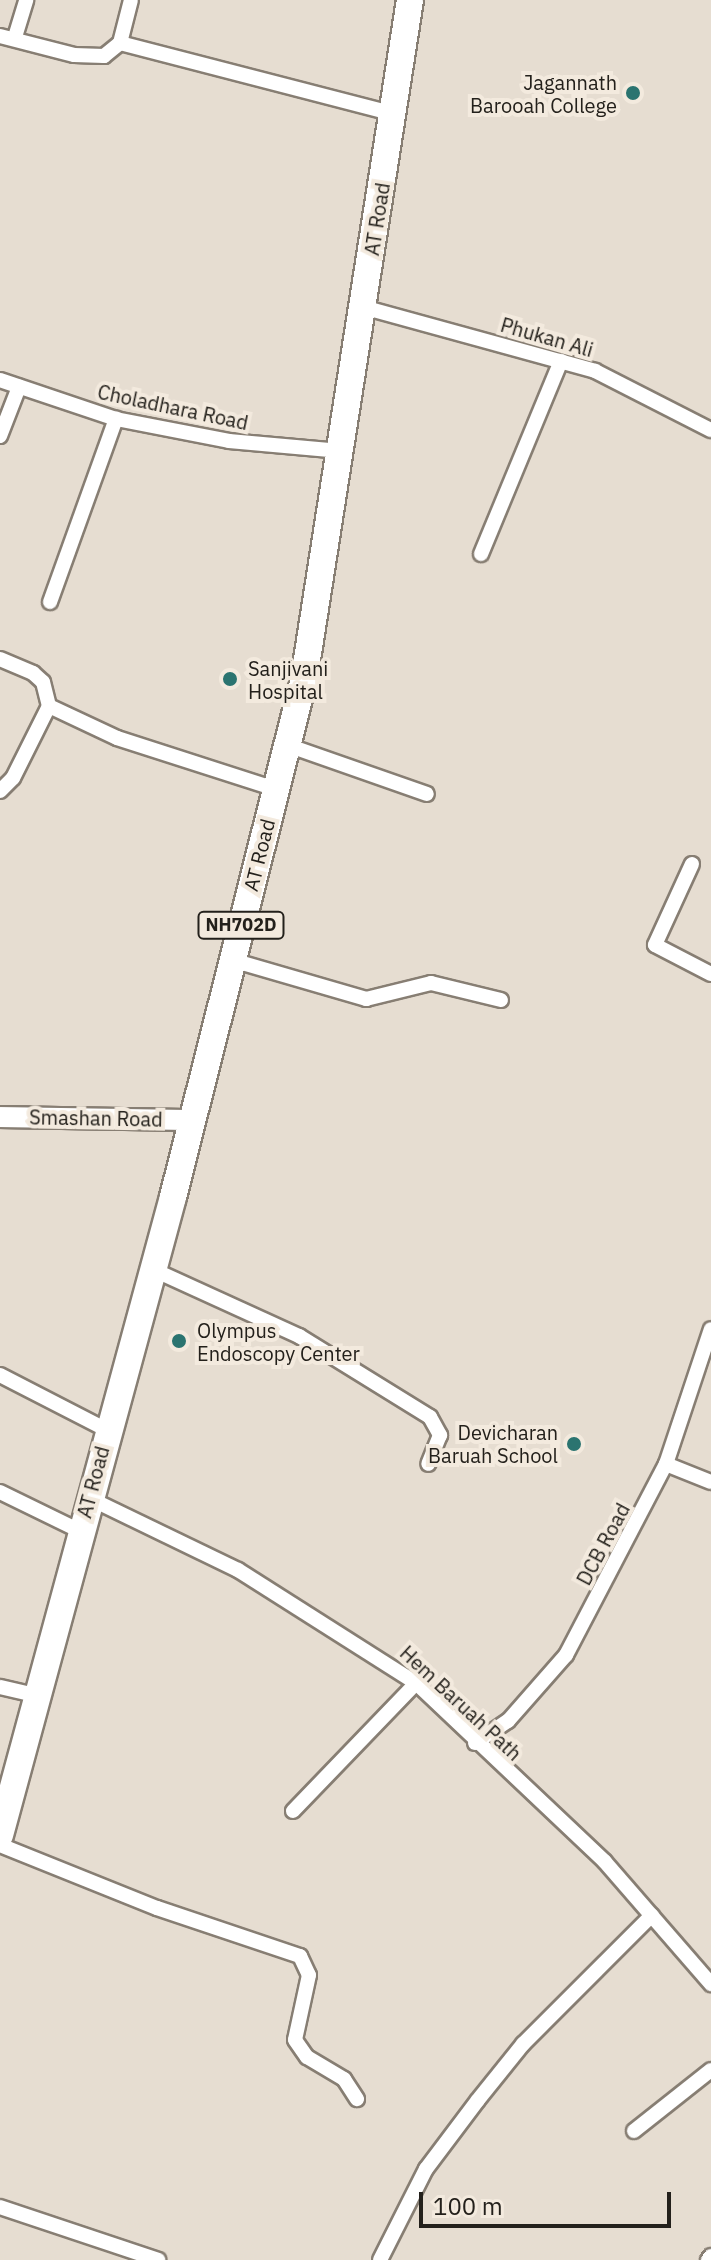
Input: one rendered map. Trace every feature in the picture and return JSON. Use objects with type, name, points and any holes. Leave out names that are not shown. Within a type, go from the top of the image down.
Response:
[{"type":"highway","name":"AT Road","points":[[0,1835],[193,1120],[304,679],[410,0]]},
{"type":"street","points":[[26,0],[8,36],[74,55],[104,56],[120,43],[131,0]]},
{"type":"street","points":[[120,43],[391,113]]},
{"type":"street","name":"Phukan Ali","points":[[363,307],[595,371],[711,430]]},
{"type":"street","points":[[481,554],[561,361]]},
{"type":"street","name":"Choladhara Road","points":[[0,380],[116,419],[242,443],[341,451]]},
{"type":"street","points":[[0,436],[19,387]]},
{"type":"street","points":[[50,602],[116,419]]},
{"type":"street","points":[[0,659],[33,673],[43,682],[49,706],[13,778],[0,791]]},
{"type":"street","points":[[49,706],[158,754],[276,789]]},
{"type":"street","points":[[287,745],[427,794]]},
{"type":"street","points":[[692,864],[655,945],[711,974]]},
{"type":"street","points":[[232,960],[366,999],[431,983],[501,1000]]},
{"type":"street","name":"Smashan Road","points":[[0,1117],[193,1120]]},
{"type":"street","points":[[152,1269],[299,1336],[430,1417],[440,1435],[428,1464]]},
{"type":"street","name":"DCB Road","points":[[475,1743],[508,1721],[566,1655],[666,1464],[711,1329]]},
{"type":"street","points":[[0,1375],[107,1430]]},
{"type":"street","points":[[666,1464],[711,1482]]},
{"type":"street","points":[[0,1492],[80,1531]]},
{"type":"street","name":"Hem Baruah Path","points":[[89,1498],[238,1570],[416,1683],[475,1743],[605,1862],[711,1984]]},
{"type":"street","points":[[293,1811],[416,1683]]},
{"type":"street","points":[[0,1687],[36,1695]]},
{"type":"street","points":[[0,1845],[157,1908],[300,1956],[309,1975],[295,2040],[307,2057],[344,2079],[357,2099]]},
{"type":"street","points":[[380,2260],[426,2169],[487,2089],[523,2044],[652,1915]]},
{"type":"street","points":[[634,2131],[711,2070]]},
{"type":"street","points":[[0,2207],[158,2260]]},
{"type":"place","name":"Jagannath Barooah College","points":[[633,93]]},
{"type":"place","name":"Sanjivani Hospital","points":[[230,679]]},
{"type":"place","name":"Olympus Endoscopy Center","points":[[179,1341]]},
{"type":"place","name":"Devicharan Baruah School","points":[[574,1444]]}]
